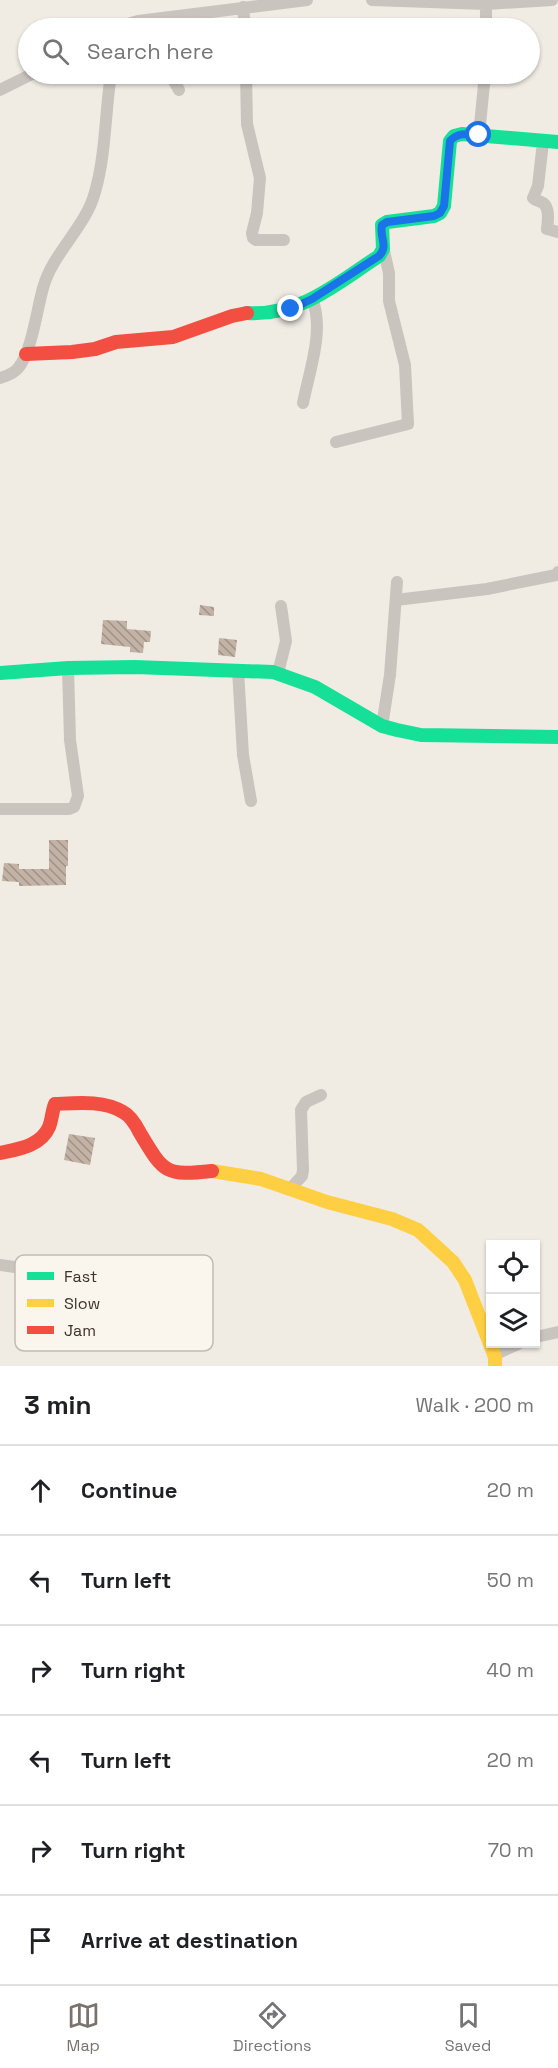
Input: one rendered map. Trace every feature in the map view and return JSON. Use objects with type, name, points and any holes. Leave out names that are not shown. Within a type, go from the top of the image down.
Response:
[{"type":"street","points":[[189,18],[243,7],[307,0]]},
{"type":"street","points":[[372,0],[486,4],[552,0]]},
{"type":"street","points":[[486,4],[486,18]]},
{"type":"street","points":[[243,7],[244,18]]},
{"type":"street","points":[[0,90],[18,81]]},
{"type":"street","points":[[0,378],[9,375],[19,367],[26,354],[47,275],[54,260],[86,213],[94,196],[99,176],[109,84]]},
{"type":"street","points":[[176,84],[179,90]]},
{"type":"street","points":[[246,84],[247,124],[260,178],[253,238],[256,240],[284,240]]},
{"type":"street","points":[[479,135],[484,84]]},
{"type":"street","points":[[336,442],[408,424],[405,409],[405,365],[389,301],[389,273],[380,230],[382,225],[387,222],[434,216],[440,213],[444,206],[450,141],[454,136],[462,134],[558,142]]},
{"type":"street","points":[[543,142],[537,186],[533,198],[546,207],[547,229],[558,232]]},
{"type":"street","points":[[26,354],[62,354],[116,342],[172,337],[232,316],[291,309],[312,299],[384,251]]},
{"type":"street","points":[[303,403],[318,328],[312,299]]},
{"type":"street","points":[[396,600],[488,589],[556,575],[558,572]]},
{"type":"street","points":[[382,726],[390,675],[396,582]]},
{"type":"street","points":[[278,674],[285,641],[281,606]]},
{"type":"street","points":[[0,673],[68,668],[135,667],[238,670],[278,674],[315,687],[382,726],[421,735],[558,737]]},
{"type":"street","points":[[0,809],[69,809],[77,802],[75,768],[70,740],[68,668]]},
{"type":"street","points":[[238,670],[243,755],[251,801]]},
{"type":"street","points":[[290,1189],[302,1176],[303,1170],[300,1110],[302,1105],[321,1095]]},
{"type":"street","points":[[0,1153],[27,1146],[39,1140],[48,1130],[55,1104],[91,1103],[124,1112],[134,1122],[157,1161],[168,1171],[184,1174],[216,1171],[261,1179],[327,1202],[392,1219],[418,1230],[453,1262],[465,1280],[495,1361]]},
{"type":"street","points":[[0,1265],[15,1267]]},
{"type":"street","points":[[540,1336],[558,1332]]},
{"type":"street","points":[[495,1361],[498,1353],[509,1348]]},
{"type":"building","points":[[200,605],[214,607],[214,616],[199,615]]},
{"type":"building","points":[[103,620],[127,621],[127,629],[151,631],[150,642],[144,642],[143,653],[130,652],[130,647],[101,644]]},
{"type":"building","points":[[219,638],[237,640],[235,657],[218,655]]},
{"type":"building","points":[[49,840],[68,840],[66,885],[19,886],[19,882],[2,881],[4,863],[19,864],[19,869],[49,869]]},
{"type":"building","points":[[69,1134],[95,1138],[90,1165],[64,1160]]},
{"type":"traffic: fast","points":[[247,313],[266,313],[284,309],[317,296],[379,256],[383,249],[382,225],[387,222],[434,216],[440,213],[444,206],[450,141],[454,136],[462,134],[558,142]]},
{"type":"traffic: fast","points":[[0,673],[68,668],[135,667],[273,672],[315,687],[382,726],[397,730],[421,735],[558,737]]},
{"type":"traffic: slow","points":[[212,1171],[261,1179],[327,1202],[392,1219],[418,1230],[453,1262],[465,1280],[495,1357],[495,1366]]},
{"type":"traffic: jam","points":[[26,354],[72,352],[95,349],[116,342],[173,337],[247,313]]},
{"type":"traffic: jam","points":[[0,1153],[28,1146],[40,1139],[49,1127],[55,1104],[90,1103],[115,1108],[128,1116],[155,1157],[167,1169],[184,1173],[212,1171]]},
{"type":"route","points":[[291,309],[312,299],[379,256],[385,246],[380,230],[382,225],[387,222],[434,216],[440,213],[444,206],[450,141],[454,136],[462,134],[479,135]]}]
